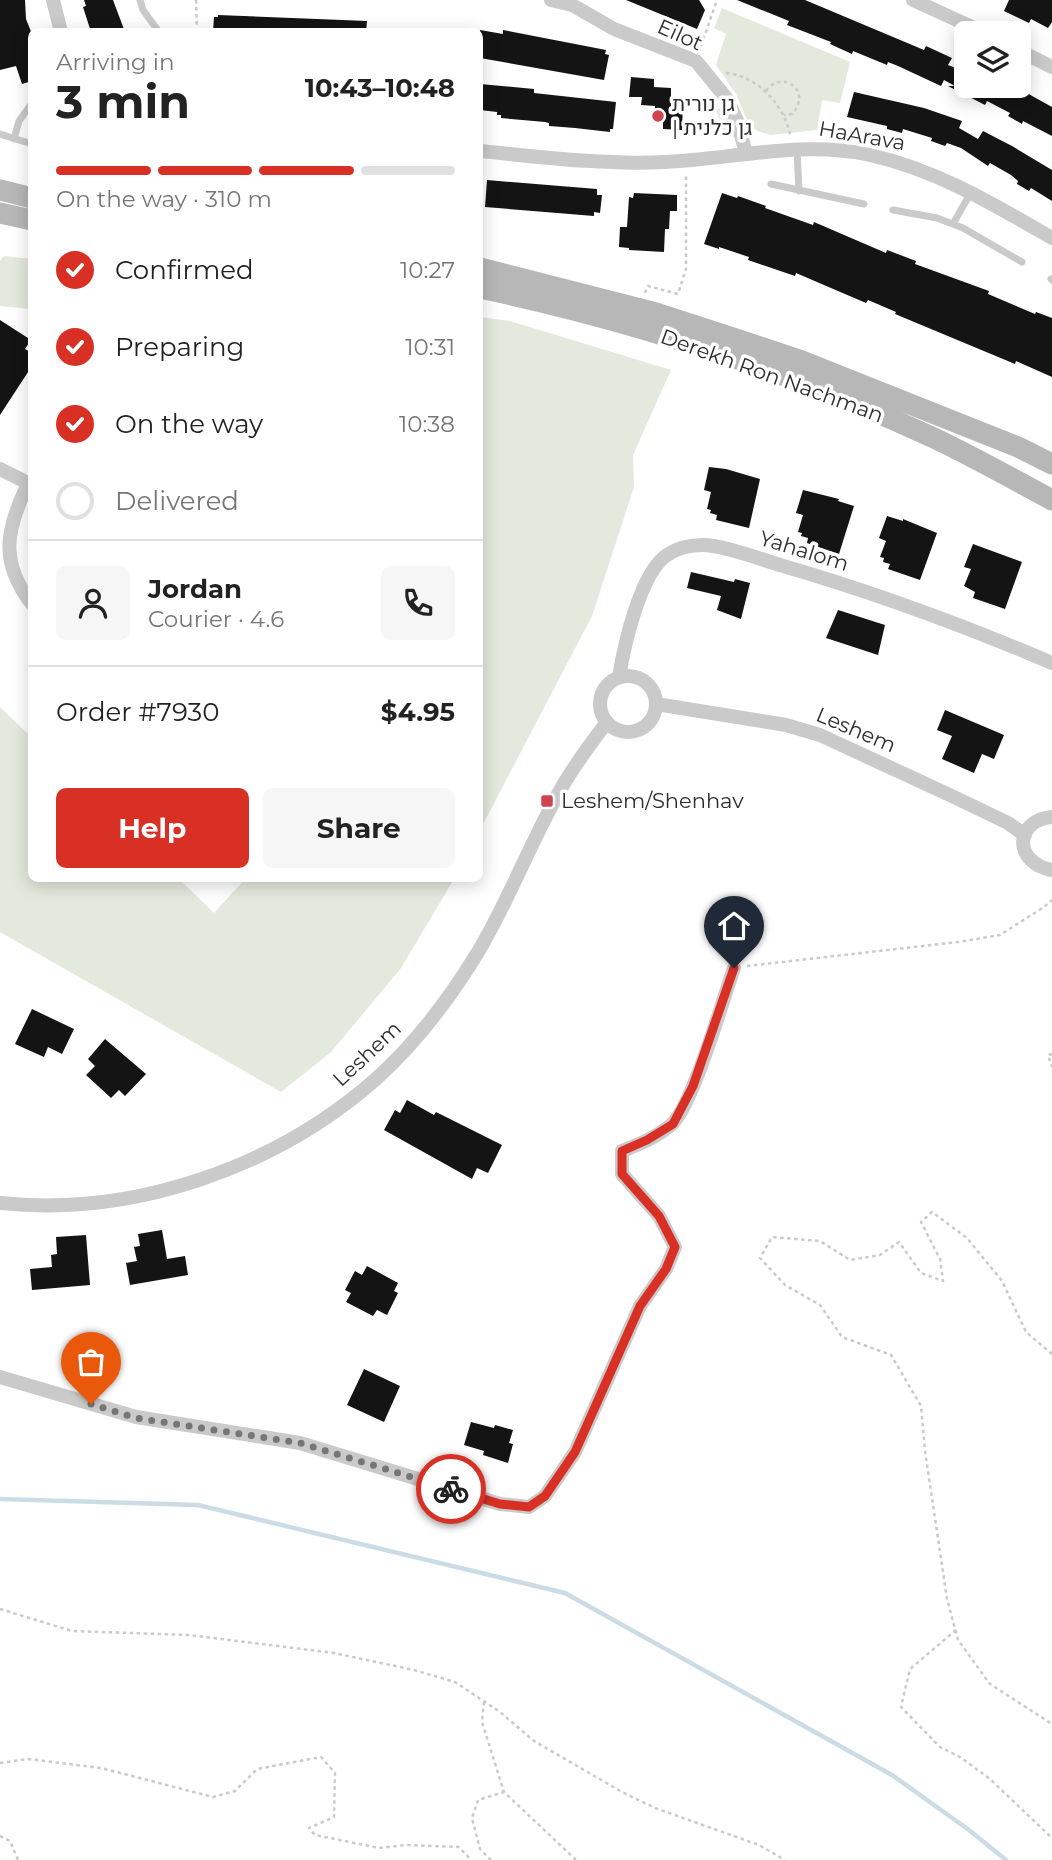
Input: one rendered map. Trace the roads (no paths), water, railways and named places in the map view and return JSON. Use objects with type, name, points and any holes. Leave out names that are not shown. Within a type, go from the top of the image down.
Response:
[{"type":"main road","points":[[0,190],[28,197]]},
{"type":"main road","name":"Derekh Ron Nachman","points":[[483,269],[656,313],[802,361],[1006,442],[1052,464]]},
{"type":"main road","name":"Derekh Ron Nachman","points":[[483,289],[650,331],[796,381],[933,438],[1052,499]]},
{"type":"street","points":[[53,0],[60,28]]},
{"type":"street","name":"Eilot","points":[[551,0],[572,5],[614,29],[696,61],[727,99],[738,123],[746,154]]},
{"type":"street","points":[[913,0],[959,21]]},
{"type":"street","points":[[1031,56],[1052,67]]},
{"type":"street","name":"HaArava","points":[[483,151],[604,162],[652,162],[746,154],[793,142],[897,161],[932,173],[1052,238]]},
{"type":"street","points":[[0,468],[28,483]]},
{"type":"street","points":[[28,488],[14,516],[6,550],[10,578],[17,590],[28,600]]},
{"type":"street","name":"Yahalom","points":[[619,677],[628,634],[652,571],[666,555],[684,547],[705,545],[811,574],[912,607],[1052,663]]},
{"type":"street","points":[[626,675],[640,678],[650,686],[656,704],[650,722],[637,730],[624,732],[607,722],[600,700],[610,682],[626,675]]},
{"type":"street","name":"Leshem","points":[[656,704],[786,725],[820,735],[965,802],[1025,835]]},
{"type":"street","name":"Leshem","points":[[0,1203],[64,1206],[131,1199],[160,1192],[246,1162],[346,1103],[399,1056],[455,989],[498,916],[561,787],[607,722]]},
{"type":"street","points":[[1052,817],[1039,819],[1030,826],[1025,835],[1024,848],[1026,856],[1039,868],[1052,870]]},
{"type":"street","points":[[0,1377],[136,1418],[300,1443],[500,1504],[529,1507],[545,1496],[575,1452],[640,1306],[666,1269],[675,1247],[659,1216],[622,1174],[622,1151],[673,1124],[693,1086],[734,968]]},
{"type":"lane","points":[[140,0],[143,10],[156,28]]},
{"type":"lane","points":[[14,139],[19,121],[28,109]]},
{"type":"lane","points":[[0,134],[28,143]]},
{"type":"lane","points":[[793,142],[799,191]]},
{"type":"lane","points":[[771,184],[864,204]]},
{"type":"lane","points":[[953,224],[971,192]]},
{"type":"lane","points":[[893,210],[937,218],[953,224],[1022,262]]},
{"type":"waterway","points":[[0,1499],[198,1505],[565,1593],[892,1775],[1006,1860]]},
{"type":"place","name":"גן נורית | גן כלנית","points":[[658,116]]},
{"type":"place","name":"Leshem/Shenhav","points":[[547,801]]}]
